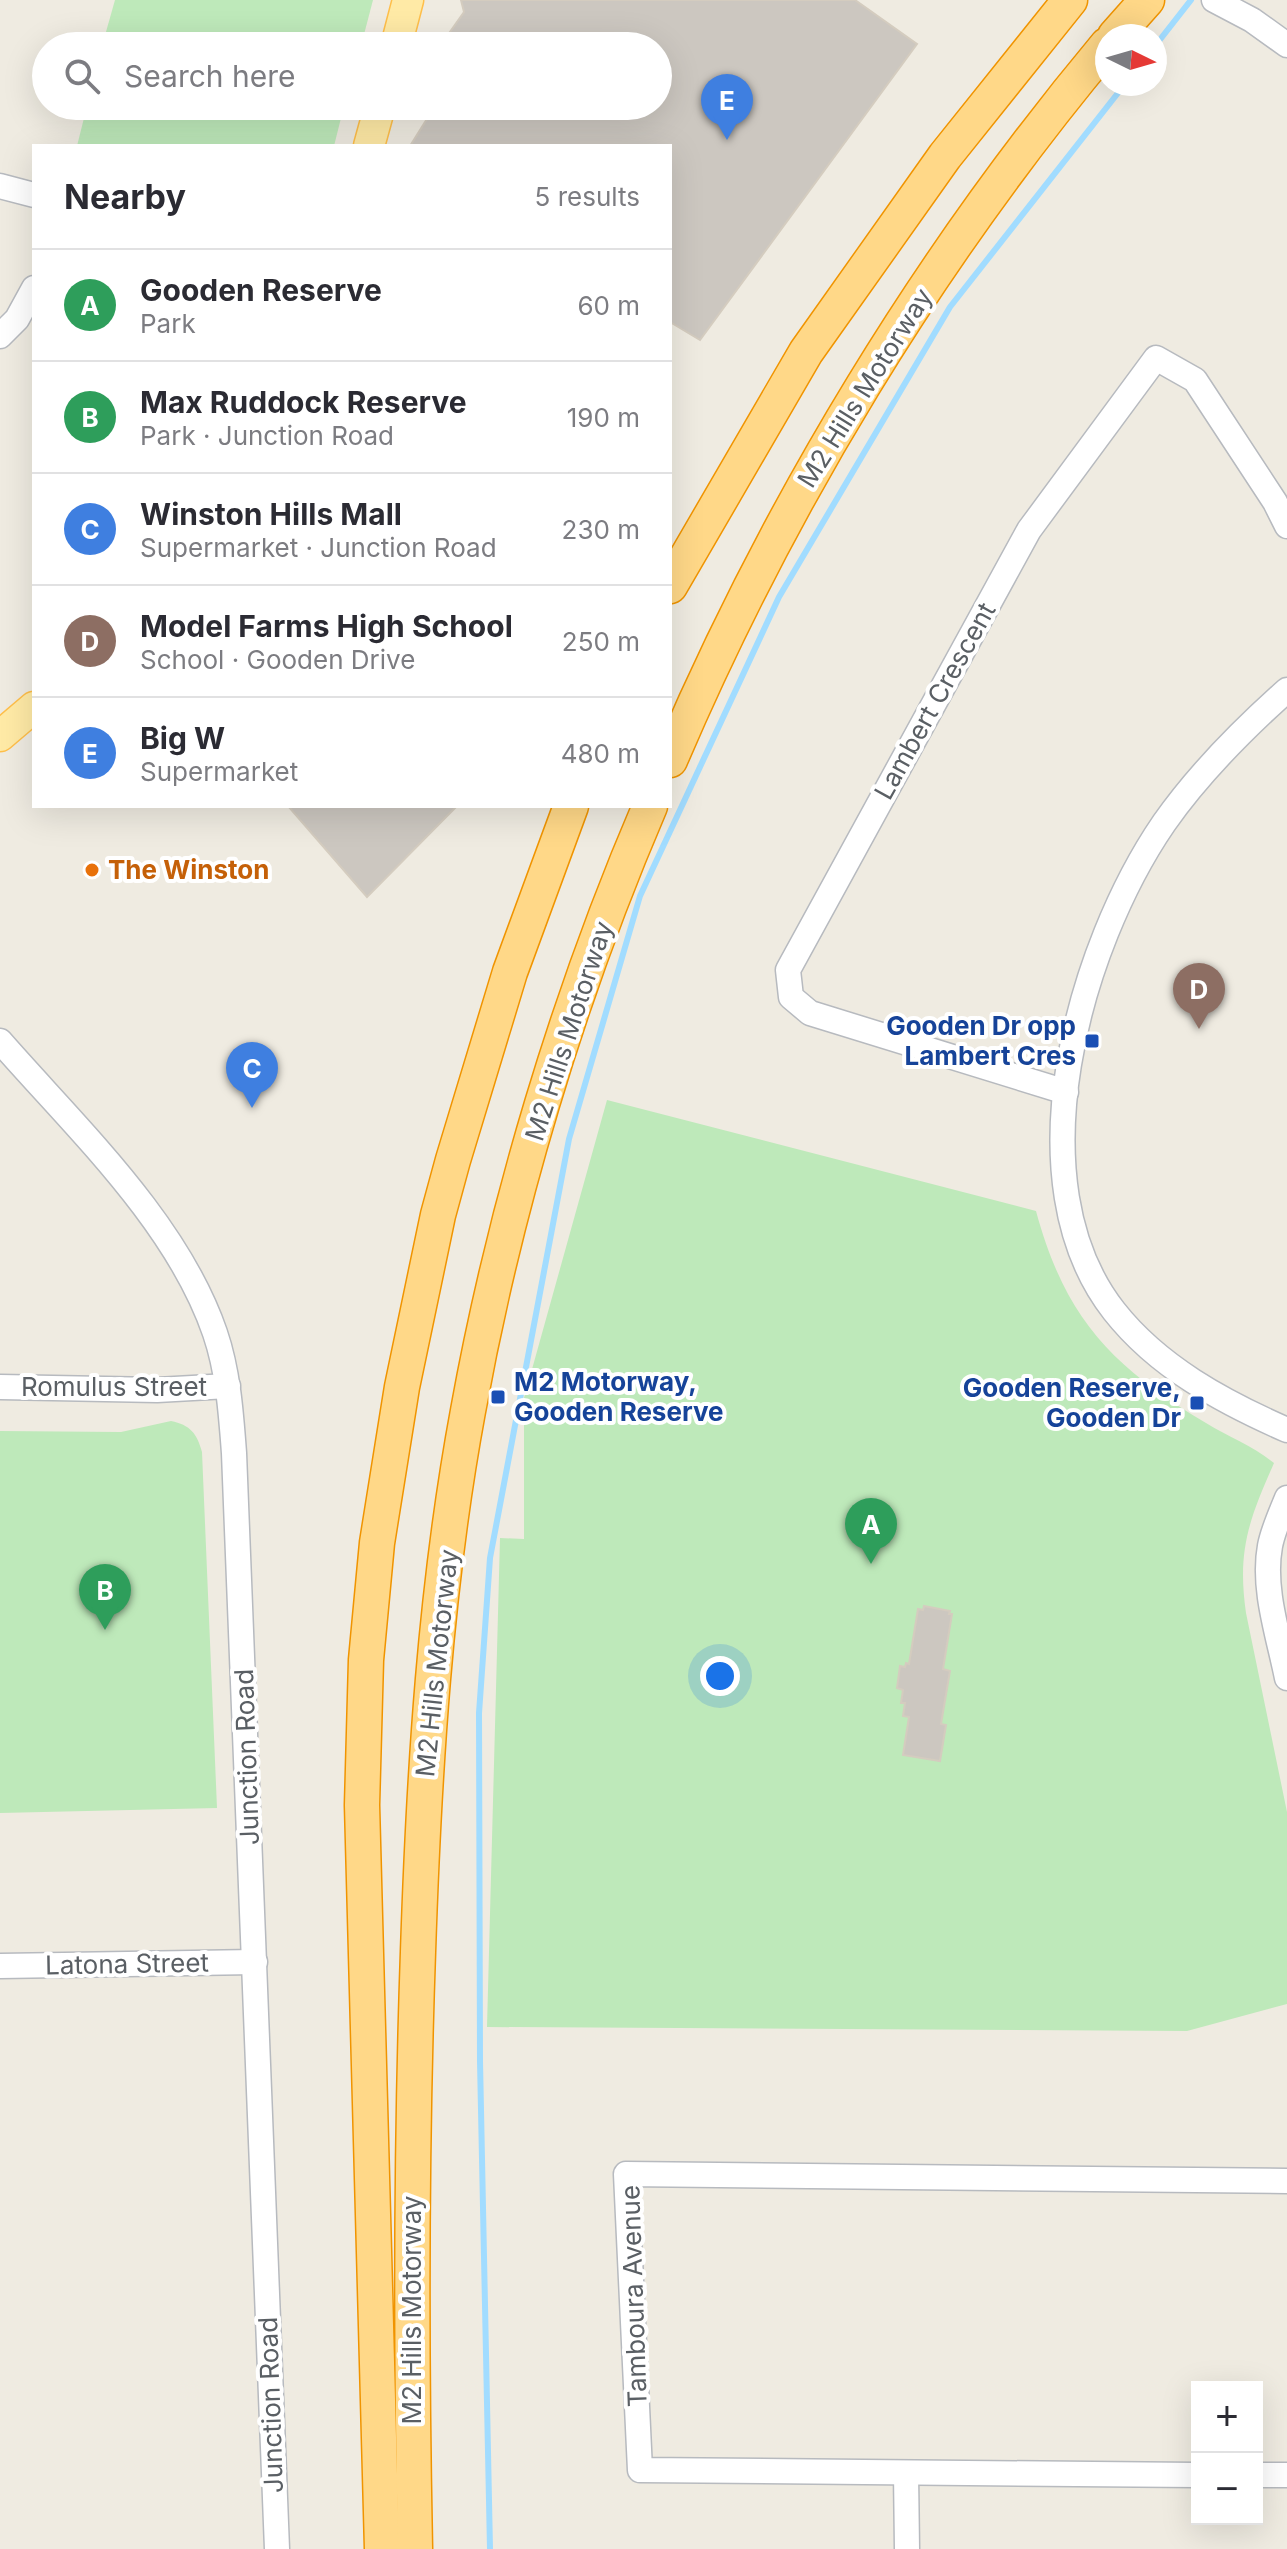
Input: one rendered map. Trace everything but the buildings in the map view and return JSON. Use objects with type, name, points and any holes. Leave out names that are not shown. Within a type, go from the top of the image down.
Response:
[{"type":"highway","points":[[672,583],[806,352],[945,156],[1070,0]]},
{"type":"highway","points":[[1126,24],[1147,0]]},
{"type":"highway","name":"M2 Hills Motorway","points":[[672,756],[773,545],[858,396],[918,299],[1031,140],[1095,60]]},
{"type":"highway","name":"M2 Hills Motorway","points":[[382,2549],[362,1805],[366,1660],[377,1543],[402,1387],[445,1187],[510,972],[570,808]]},
{"type":"highway","name":"M2 Hills Motorway","points":[[415,2549],[411,2353],[412,2158],[422,1811],[433,1663],[453,1508],[479,1350],[521,1179],[575,999],[649,808]]},
{"type":"main road","points":[[400,32],[408,0]]},
{"type":"main road","points":[[370,144],[376,120]]},
{"type":"main road","points":[[0,736],[32,709]]},
{"type":"street","points":[[1214,0],[1252,20],[1287,45]]},
{"type":"street","points":[[0,186],[32,194]]},
{"type":"street","points":[[0,336],[17,319],[32,292]]},
{"type":"street","name":"Lambert Crescent","points":[[1066,1092],[810,1013],[791,997],[788,970],[1029,530],[1156,358],[1195,380],[1275,502],[1287,526]]},
{"type":"street","points":[[1287,690],[1211,763],[1176,806],[1142,858],[1113,917],[1087,987],[1073,1043],[1066,1092],[1063,1158],[1068,1211],[1081,1252],[1101,1292],[1128,1327],[1182,1373],[1223,1399],[1287,1430]]},
{"type":"street","name":"Junction Road","points":[[0,1041],[141,1201],[165,1235],[206,1309],[216,1335],[228,1386],[234,1453],[277,2549]]},
{"type":"street","name":"Romulus Street","points":[[0,1387],[157,1390],[228,1386]]},
{"type":"street","points":[[1287,1498],[1270,1543],[1268,1565],[1269,1588],[1287,1678]]},
{"type":"street","name":"Latona Street","points":[[0,1966],[255,1962]]},
{"type":"street","name":"Tamboura Avenue","points":[[1191,2475],[640,2470],[626,2174],[1287,2181]]},
{"type":"street","points":[[906,2473],[907,2549]]},
{"type":"street","points":[[1263,2475],[1287,2475]]},
{"type":"green space","points":[[115,0],[373,0],[365,32],[106,32]]},
{"type":"green space","points":[[84,120],[340,120],[334,144],[78,144]]},
{"type":"green space","points":[[607,1100],[1036,1211],[1048,1249],[1078,1310],[1119,1360],[1173,1402],[1274,1463],[1247,1536],[1243,1571],[1246,1613],[1287,1812],[1287,2004],[1187,2031],[487,2027],[500,1538],[524,1539],[524,1398]]},
{"type":"green space","points":[[171,1421],[192,1431],[202,1452],[217,1808],[0,1813],[0,1431],[121,1432]]},
{"type":"waterway","points":[[1167,31],[1191,0]]},
{"type":"waterway","points":[[490,2549],[480,2061],[479,1713],[490,1558],[569,1139],[640,896],[779,597],[950,307],[1116,96]]},
{"type":"place","name":"Big W","points":[[727,140]]},
{"type":"place","name":"The Winston","points":[[92,870]]},
{"type":"place","name":"Model Farms High School","points":[[1199,1029]]},
{"type":"place","name":"Gooden Dr opp Lambert Cres","points":[[1092,1041]]},
{"type":"place","name":"Winston Hills Mall","points":[[252,1108]]},
{"type":"place","name":"M2 Motorway, Gooden Reserve","points":[[498,1397]]},
{"type":"place","name":"Gooden Reserve, Gooden Dr","points":[[1197,1403]]},
{"type":"place","name":"Gooden Reserve","points":[[871,1564]]},
{"type":"place","name":"Max Ruddock Reserve","points":[[105,1630]]}]
